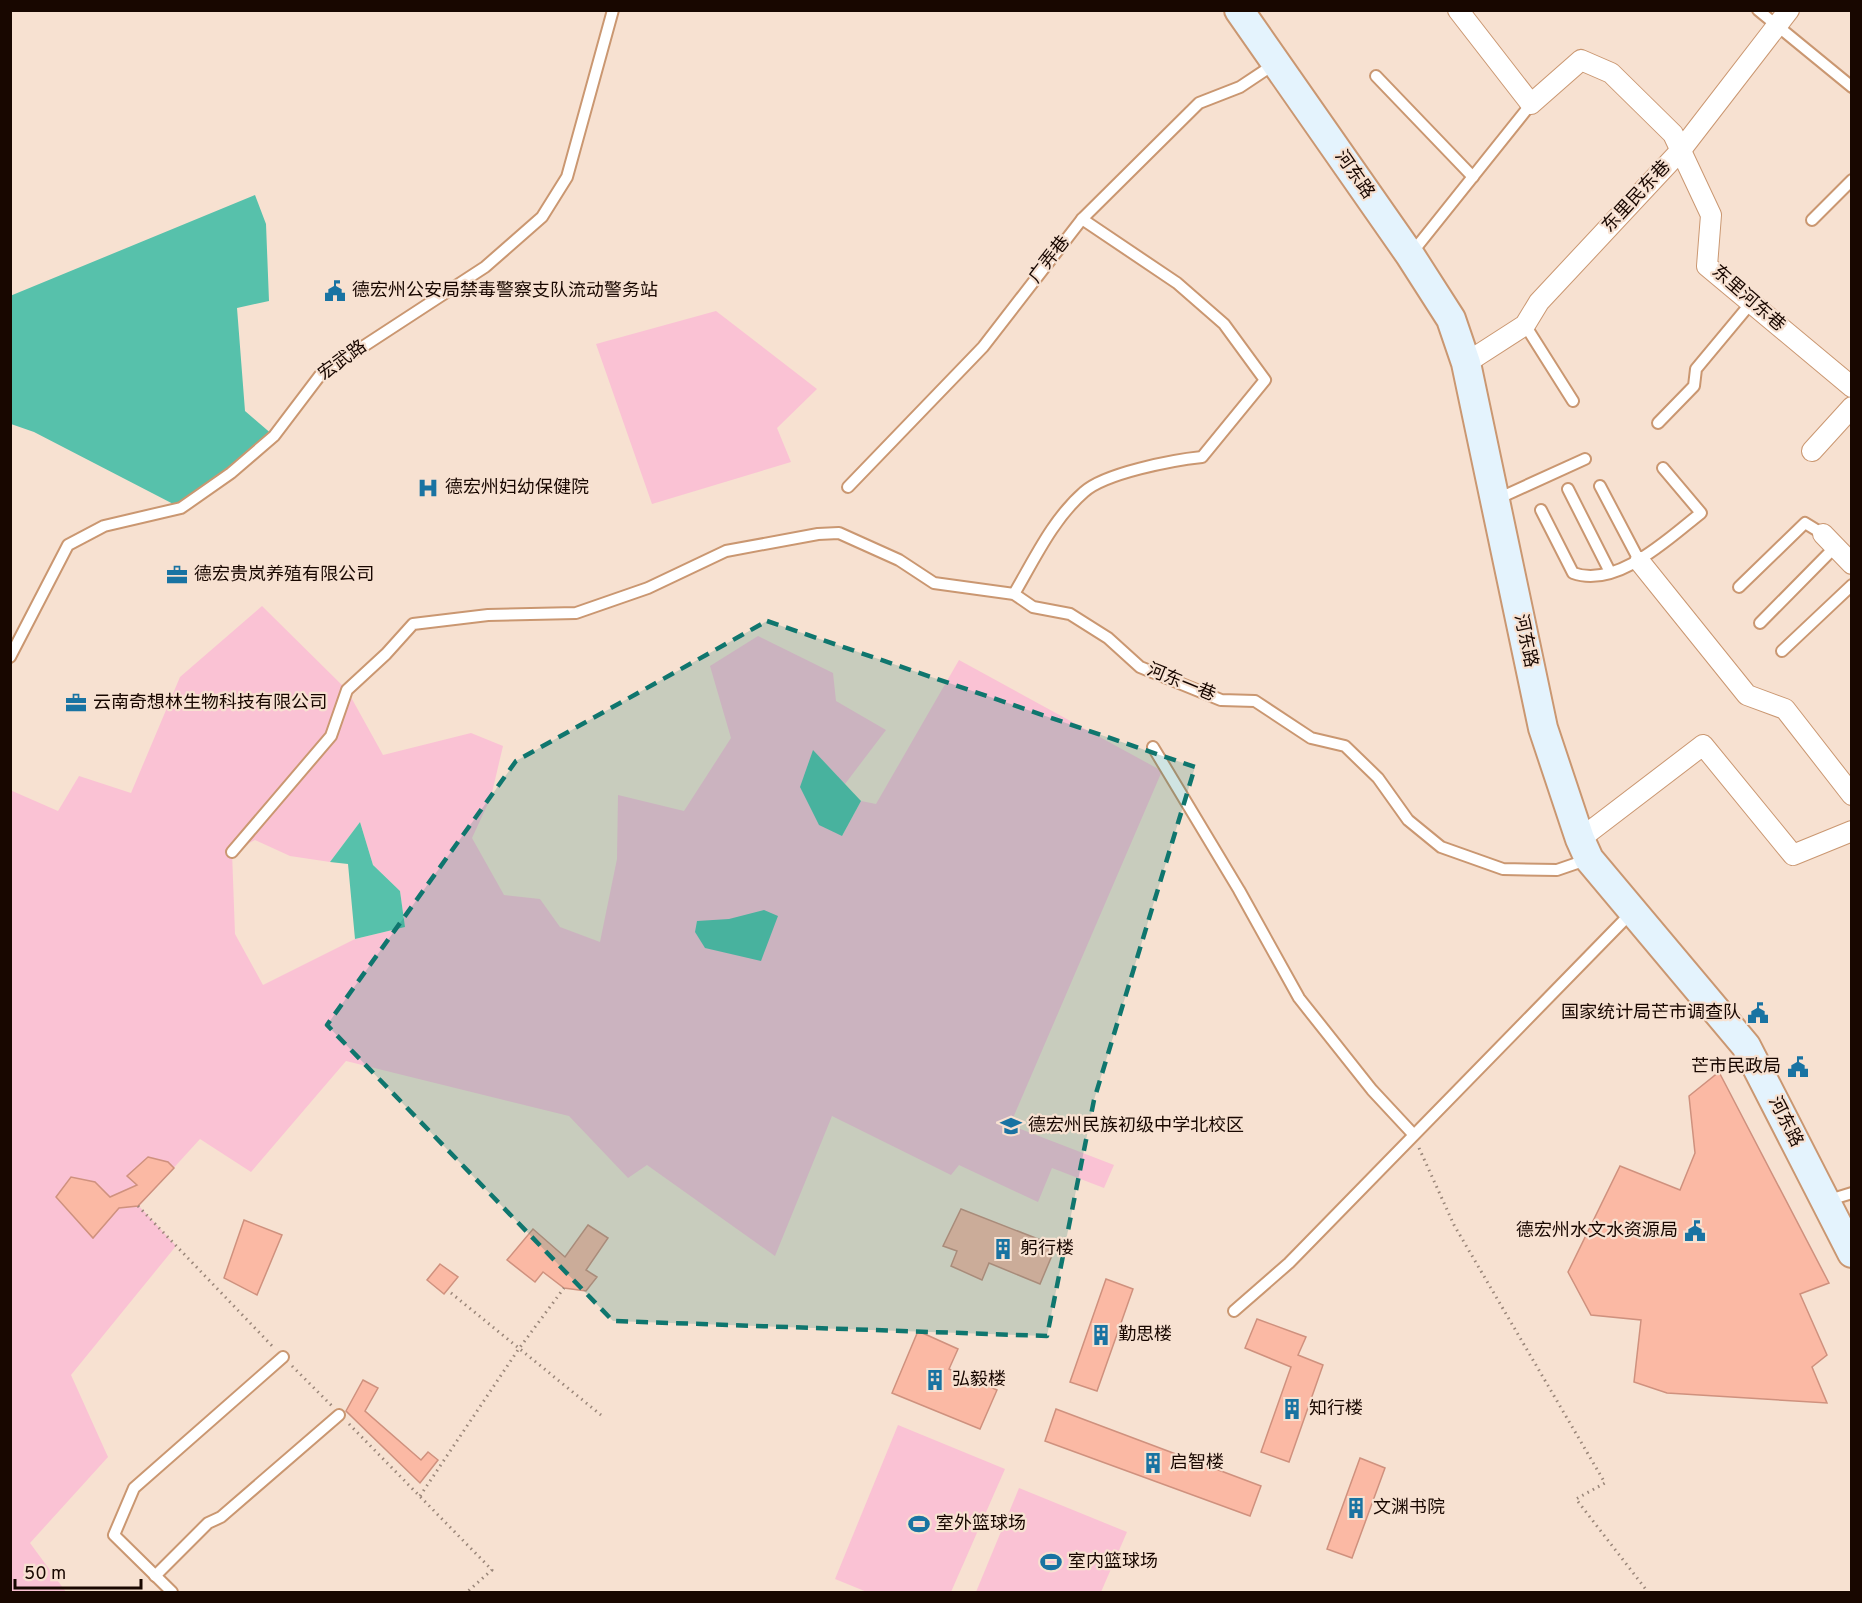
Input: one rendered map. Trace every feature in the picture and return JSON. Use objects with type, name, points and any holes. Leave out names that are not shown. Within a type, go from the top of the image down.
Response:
[{"type":"main road","name":"河东路","points":[[1239,10],[1410,255],[1451,319],[1466,363],[1543,728],[1585,849],[1633,911],[1746,1046],[1838,1197],[1851,1253]]},
{"type":"street","points":[[1458,10],[1531,104]]},
{"type":"street","name":"东里民东巷","points":[[1466,363],[1525,325],[1539,302],[1681,150],[1789,10]]},
{"type":"street","name":"东里河东巷","points":[[1531,104],[1581,60],[1611,73],[1673,134],[1681,150],[1711,215],[1707,266],[1851,387]]},
{"type":"street","points":[[1812,451],[1851,407]]},
{"type":"street","points":[[1829,541],[1851,564]]},
{"type":"street","points":[[1640,562],[1746,695],[1785,709],[1851,795]]},
{"type":"street","points":[[1585,849],[1703,745],[1793,855],[1851,831]]},
{"type":"lane","name":"宏武路","points":[[10,657],[68,545],[104,526],[181,508],[223,479],[274,436],[321,374],[485,267],[542,217],[567,177],[614,10]]},
{"type":"lane","points":[[1758,10],[1851,87]]},
{"type":"lane","name":"广弄巷","points":[[848,488],[983,347],[1082,219],[1199,103],[1240,87],[1276,63]]},
{"type":"lane","points":[[1376,76],[1473,177]]},
{"type":"lane","points":[[1410,255],[1531,104]]},
{"type":"lane","points":[[1812,220],[1851,180]]},
{"type":"lane","points":[[1014,594],[1053,527],[1086,490],[1123,474],[1177,459],[1202,457],[1265,380],[1224,324],[1177,283],[1082,219]]},
{"type":"lane","points":[[1658,423],[1694,387],[1696,369],[1751,303]]},
{"type":"lane","points":[[1525,325],[1573,401]]},
{"type":"lane","points":[[1495,500],[1585,459]]},
{"type":"lane","points":[[1541,510],[1573,573],[1588,579],[1640,562],[1701,513],[1662,468]]},
{"type":"lane","points":[[1600,486],[1640,562]]},
{"type":"lane","points":[[1568,489],[1610,572]]},
{"type":"lane","points":[[1739,587],[1805,523],[1829,541],[1760,623]]},
{"type":"lane","name":"河东一巷","points":[[232,852],[331,736],[347,690],[386,654],[413,624],[488,615],[576,613],[648,588],[726,551],[818,534],[839,533],[899,560],[934,583],[1014,594],[1033,607],[1070,614],[1108,638],[1140,667],[1221,700],[1255,701],[1311,738],[1345,746],[1378,778],[1408,820],[1441,847],[1503,869],[1557,870],[1585,849]]},
{"type":"lane","points":[[1782,651],[1851,585]]},
{"type":"lane","points":[[1154,747],[1245,899],[1299,998],[1372,1090],[1413,1134]]},
{"type":"lane","points":[[1234,1311],[1288,1263],[1633,911]]},
{"type":"lane","points":[[172,1593],[114,1535],[134,1488],[283,1357]]},
{"type":"lane","points":[[155,1576],[208,1523],[221,1516],[339,1414]]},
{"type":"path","points":[[1413,1134],[1454,1225],[1605,1483],[1576,1499],[1648,1593]]},
{"type":"path","points":[[138,1206],[492,1570],[467,1593]]},
{"type":"path","points":[[420,1496],[564,1288]]},
{"type":"path","points":[[451,1293],[601,1415]]},
{"type":"highlighted area","points":[[767,621],[1195,767],[1094,1100],[1047,1336],[613,1321],[327,1025],[516,761]]},
{"type":"shaded area","points":[[716,311],[817,389],[777,428],[791,462],[652,504],[596,344]]},
{"type":"shaded area","points":[[262,606],[347,690],[383,755],[471,733],[503,746],[491,797],[472,838],[504,895],[540,899],[560,927],[600,942],[617,859],[618,795],[684,811],[731,738],[710,666],[758,636],[833,673],[836,701],[886,730],[845,784],[813,751],[842,836],[861,801],[876,804],[959,660],[1162,771],[1010,1125],[1114,1165],[1104,1188],[1052,1168],[1038,1202],[959,1165],[951,1175],[832,1116],[775,1256],[647,1165],[628,1178],[569,1116],[346,1061],[251,1172],[200,1139],[139,1206],[176,1246],[71,1375],[108,1457],[30,1543],[66,1592],[11,1592],[10,790],[58,811],[79,776],[131,793],[180,677]],"holes":[[[360,822],[373,865],[400,891],[405,927],[355,939],[263,985],[235,934],[232,852],[255,840],[290,856],[330,862]]]},
{"type":"shaded area","name":"室外篮球场","points":[[898,1425],[1005,1469],[951,1592],[867,1592],[835,1579]]},
{"type":"shaded area","name":"室内篮球场","points":[[1019,1488],[1127,1532],[1101,1592],[976,1592]]},
{"type":"water","points":[[255,195],[266,224],[269,301],[237,308],[245,411],[274,436],[181,508],[34,432],[11,424],[10,296]]},
{"type":"water","points":[[813,750],[861,801],[842,836],[819,825],[800,787]]},
{"type":"water","points":[[360,822],[373,865],[400,891],[405,927],[355,939],[348,864],[330,862]]},
{"type":"water","points":[[764,910],[778,916],[761,961],[705,948],[695,932],[697,921],[729,919]]},
{"type":"building","name":"德宏州水文水资源局","points":[[1719,1072],[1829,1283],[1800,1294],[1827,1355],[1812,1367],[1827,1403],[1667,1393],[1634,1382],[1641,1320],[1591,1315],[1568,1272],[1620,1166],[1680,1190],[1695,1153],[1689,1096]]},
{"type":"building","points":[[148,1157],[168,1162],[174,1168],[138,1206],[119,1208],[93,1238],[56,1197],[71,1177],[95,1182],[110,1197],[137,1185],[127,1176]]},
{"type":"building","name":"躬行楼","points":[[961,1209],[1056,1246],[1040,1284],[989,1263],[982,1280],[951,1266],[957,1251],[943,1246]]},
{"type":"building","points":[[244,1220],[282,1235],[257,1295],[224,1278]]},
{"type":"building","points":[[588,1225],[608,1238],[586,1270],[597,1277],[586,1291],[564,1288],[543,1272],[535,1282],[507,1260],[533,1229],[565,1257]]},
{"type":"building","points":[[440,1264],[458,1277],[444,1294],[427,1280]]},
{"type":"building","name":"勤思楼","points":[[1106,1279],[1133,1289],[1097,1391],[1070,1382]]},
{"type":"building","name":"知行楼","points":[[1257,1319],[1306,1337],[1298,1355],[1323,1365],[1289,1462],[1261,1452],[1291,1367],[1245,1348]]},
{"type":"building","name":"弘毅楼","points":[[918,1331],[958,1349],[949,1369],[997,1390],[980,1429],[892,1393]]},
{"type":"building","points":[[363,1380],[378,1388],[365,1411],[421,1460],[428,1452],[438,1460],[420,1483],[346,1411]]},
{"type":"building","name":"启智楼","points":[[1056,1409],[1261,1486],[1250,1516],[1045,1441]]},
{"type":"building","name":"文渊书院","points":[[1360,1458],[1385,1468],[1352,1558],[1327,1549]]},
{"type":"place","name":"德宏州公安局禁毒警察支队流动警务站","points":[[335,291]]},
{"type":"place","name":"德宏州妇幼保健院","points":[[428,488]]},
{"type":"place","name":"德宏贵岚养殖有限公司","points":[[177,575]]},
{"type":"place","name":"云南奇想林生物科技有限公司","points":[[76,703]]},
{"type":"place","name":"国家统计局芒市调查队","points":[[1758,1013]]},
{"type":"place","name":"芒市民政局","points":[[1798,1067]]},
{"type":"place","name":"德宏州民族初级中学北校区","points":[[1011,1126]]},
{"type":"place","name":"德宏州水文水资源局","points":[[1695,1231]]},
{"type":"place","name":"躬行楼","points":[[1003,1249]]},
{"type":"place","name":"勤思楼","points":[[1101,1335]]},
{"type":"place","name":"弘毅楼","points":[[935,1380]]},
{"type":"place","name":"知行楼","points":[[1292,1409]]},
{"type":"place","name":"启智楼","points":[[1153,1463]]},
{"type":"place","name":"文渊书院","points":[[1356,1508]]},
{"type":"place","name":"室外篮球场","points":[[919,1524]]},
{"type":"place","name":"室内篮球场","points":[[1051,1562]]}]
